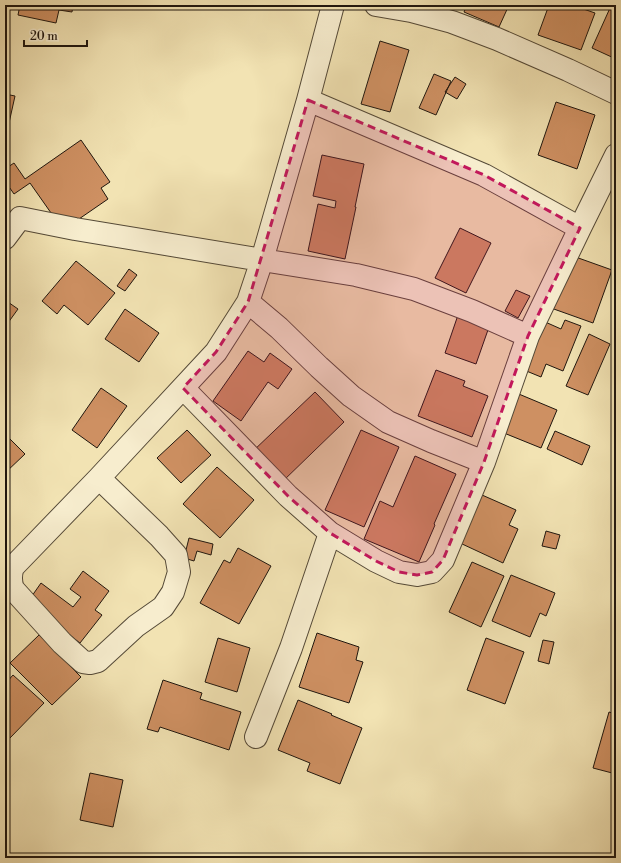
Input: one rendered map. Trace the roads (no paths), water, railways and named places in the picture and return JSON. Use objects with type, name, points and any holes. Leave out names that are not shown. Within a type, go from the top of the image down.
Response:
[{"type":"street","points":[[99,478],[159,536],[176,555],[179,572],[173,592],[163,607],[136,626],[98,661],[90,663],[83,662],[62,643],[13,589],[10,582],[13,567],[99,478],[216,352],[248,302],[262,260],[308,100],[333,5]]},
{"type":"street","points":[[376,5],[411,11],[452,22],[497,39],[616,93]]},
{"type":"street","points":[[308,100],[484,175],[580,228]]},
{"type":"street","points":[[182,388],[288,496],[330,533],[376,561],[399,572],[417,575],[432,572],[443,560],[484,462],[528,336],[616,155]]},
{"type":"street","points":[[5,238],[12,214],[75,229],[356,275],[414,289],[472,311],[528,336]]},
{"type":"street","points":[[248,302],[279,328],[351,396],[388,422],[484,462]]},
{"type":"street","points":[[256,737],[291,648],[330,533]]}]
